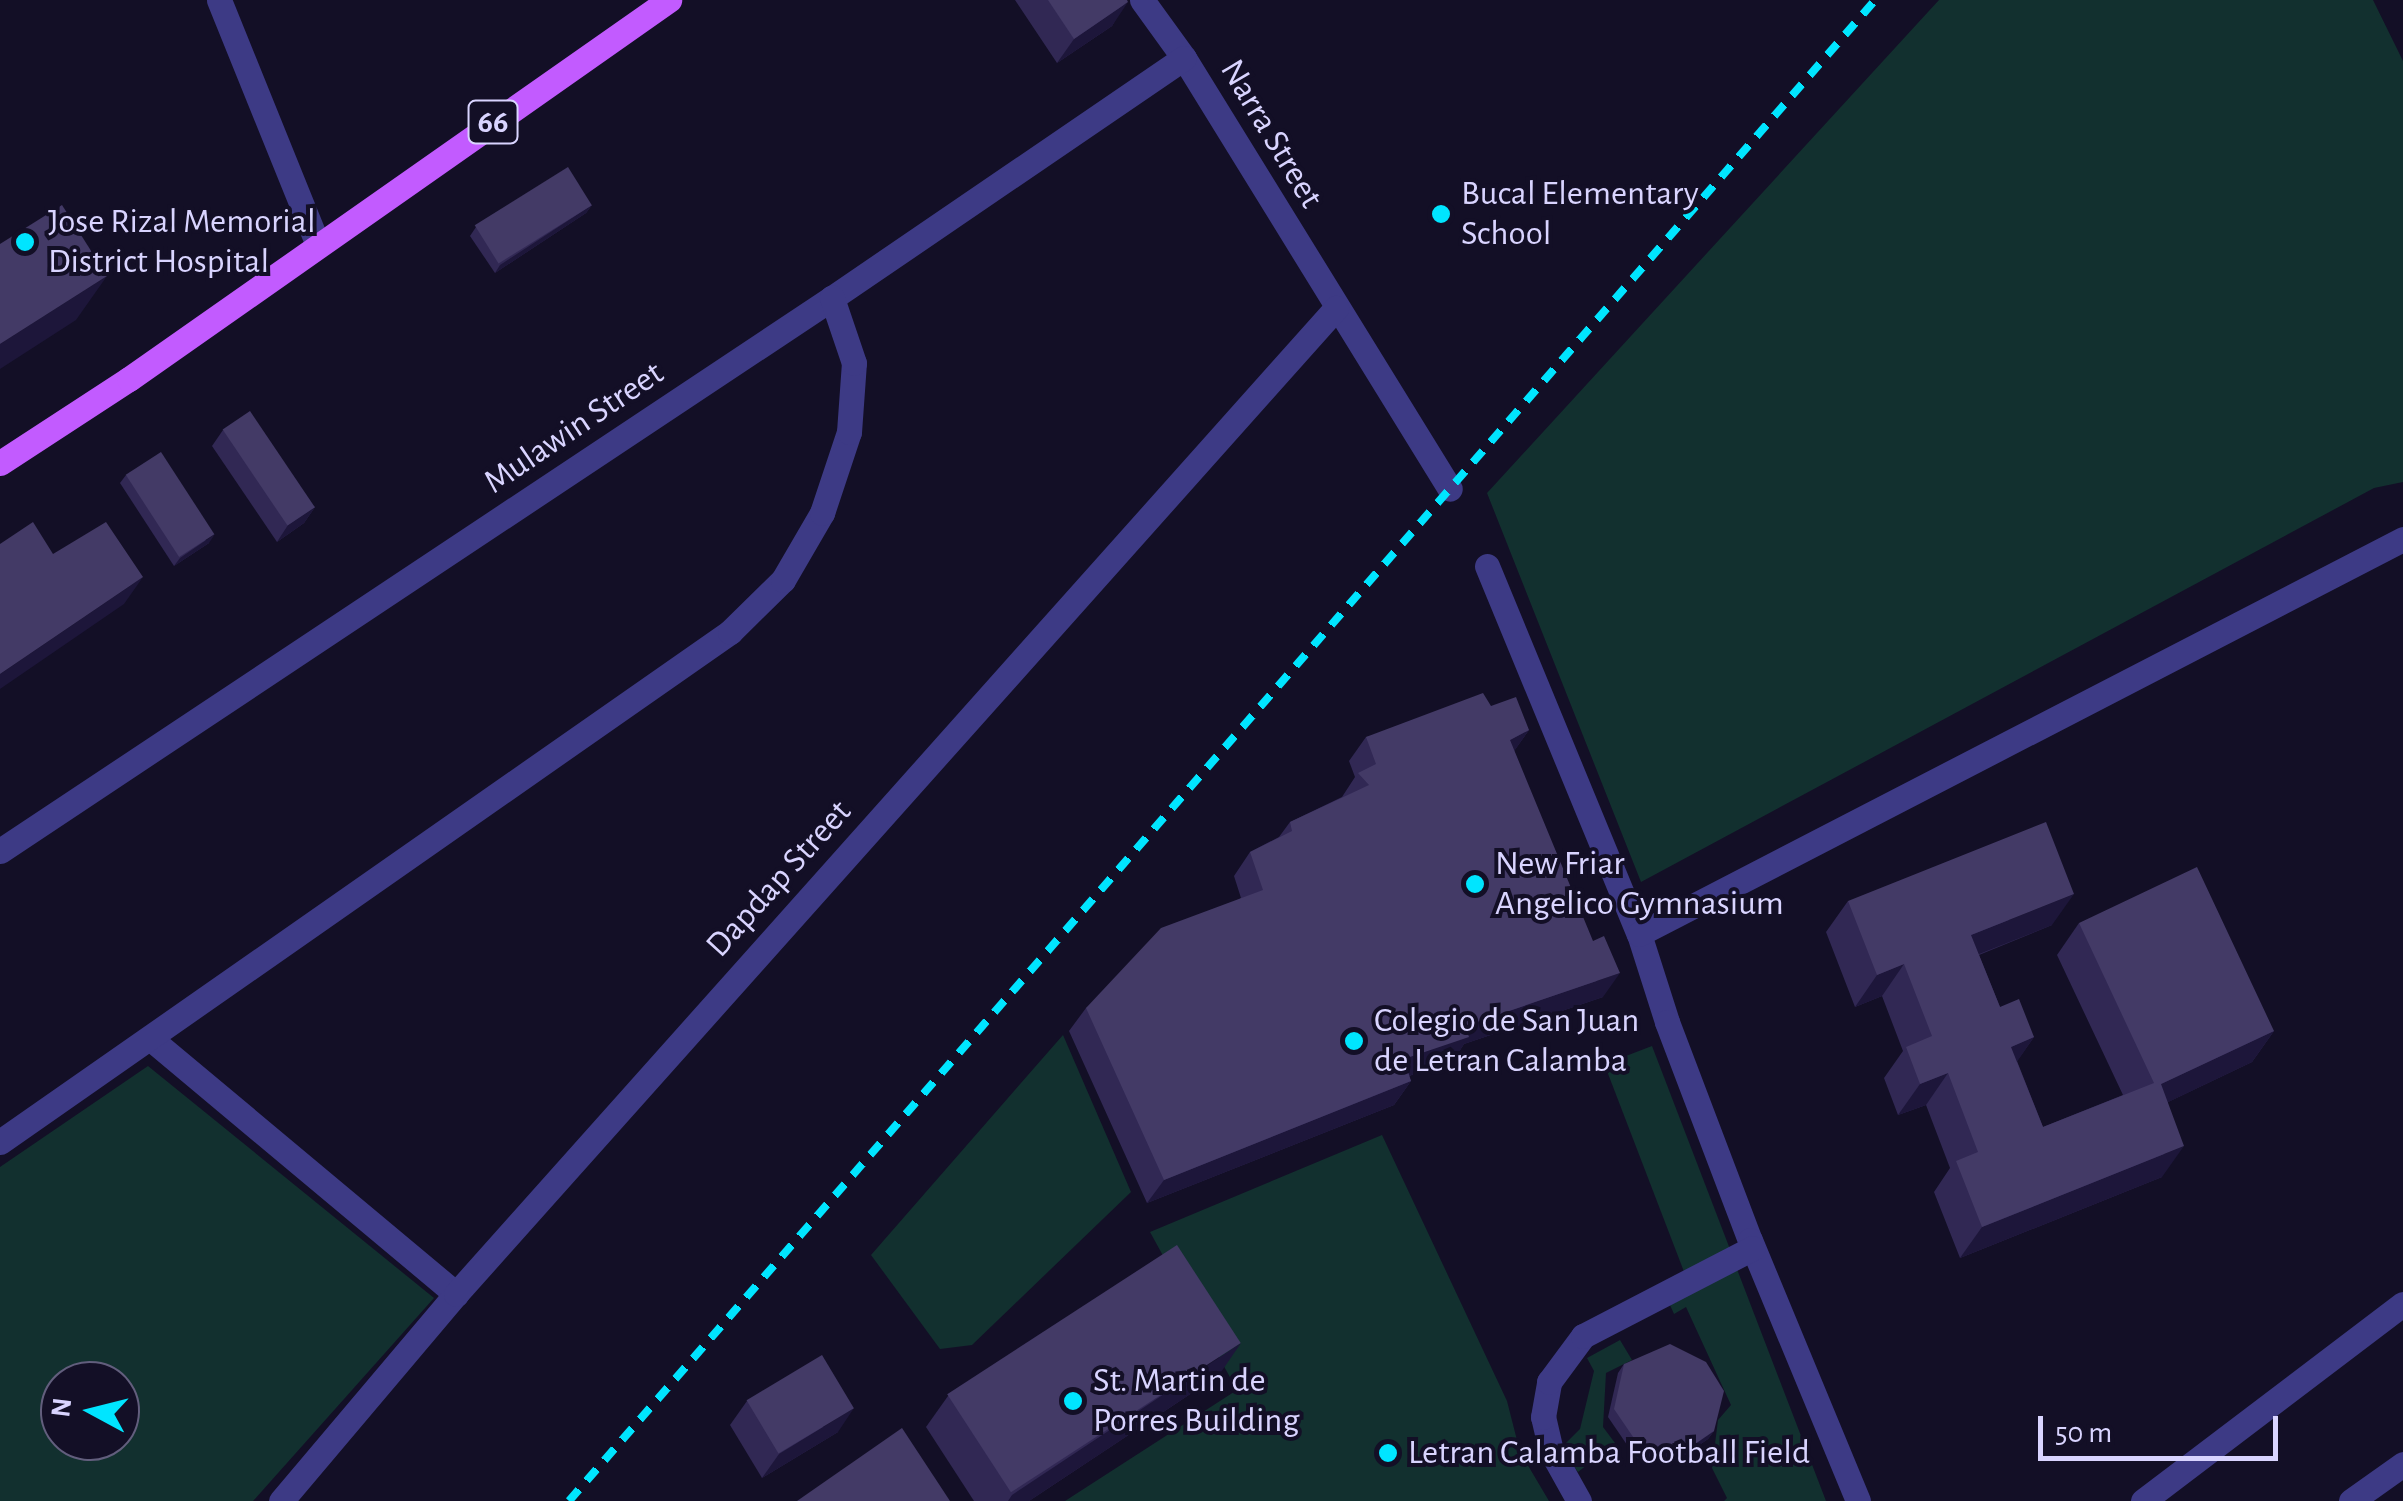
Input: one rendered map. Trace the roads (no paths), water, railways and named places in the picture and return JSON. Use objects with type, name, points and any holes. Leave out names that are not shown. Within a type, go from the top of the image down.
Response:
[{"type":"main road","name":"66","points":[[0,463],[129,379],[669,0]]},
{"type":"street","points":[[220,0],[317,244]]},
{"type":"street","name":"Narra Street","points":[[1142,0],[1184,58],[1450,489]]},
{"type":"street","name":"Mulawin Street","points":[[0,851],[832,298],[1184,58]]},
{"type":"street","points":[[0,1142],[730,632],[783,580],[822,514],[848,432],[854,363],[832,298]]},
{"type":"street","name":"Dapdap Street","points":[[281,1501],[456,1294],[1336,308]]},
{"type":"street","points":[[1639,934],[2403,539]]},
{"type":"street","points":[[1486,566],[1639,934],[1667,1022],[1753,1248],[1858,1501]]},
{"type":"street","points":[[151,1039],[456,1294]]},
{"type":"street","points":[[1580,1501],[1551,1450],[1543,1417],[1549,1382],[1583,1336],[1753,1248]]},
{"type":"street","points":[[2144,1501],[2403,1304]]},
{"type":"street","points":[[2350,1501],[2403,1464]]},
{"type":"railway","points":[[569,1501],[1875,0]]},
{"type":"place","name":"Bucal Elementary School","points":[[1441,214]]},
{"type":"place","name":"Jose Rizal Memorial District Hospital","points":[[25,242]]},
{"type":"place","name":"New Friar Angelico Gymnasium","points":[[1475,884]]},
{"type":"place","name":"Colegio de San Juan de Letran Calamba","points":[[1354,1041]]},
{"type":"place","name":"St. Martin de Porres Building","points":[[1073,1401]]},
{"type":"place","name":"Letran Calamba Football Field","points":[[1388,1453]]}]
